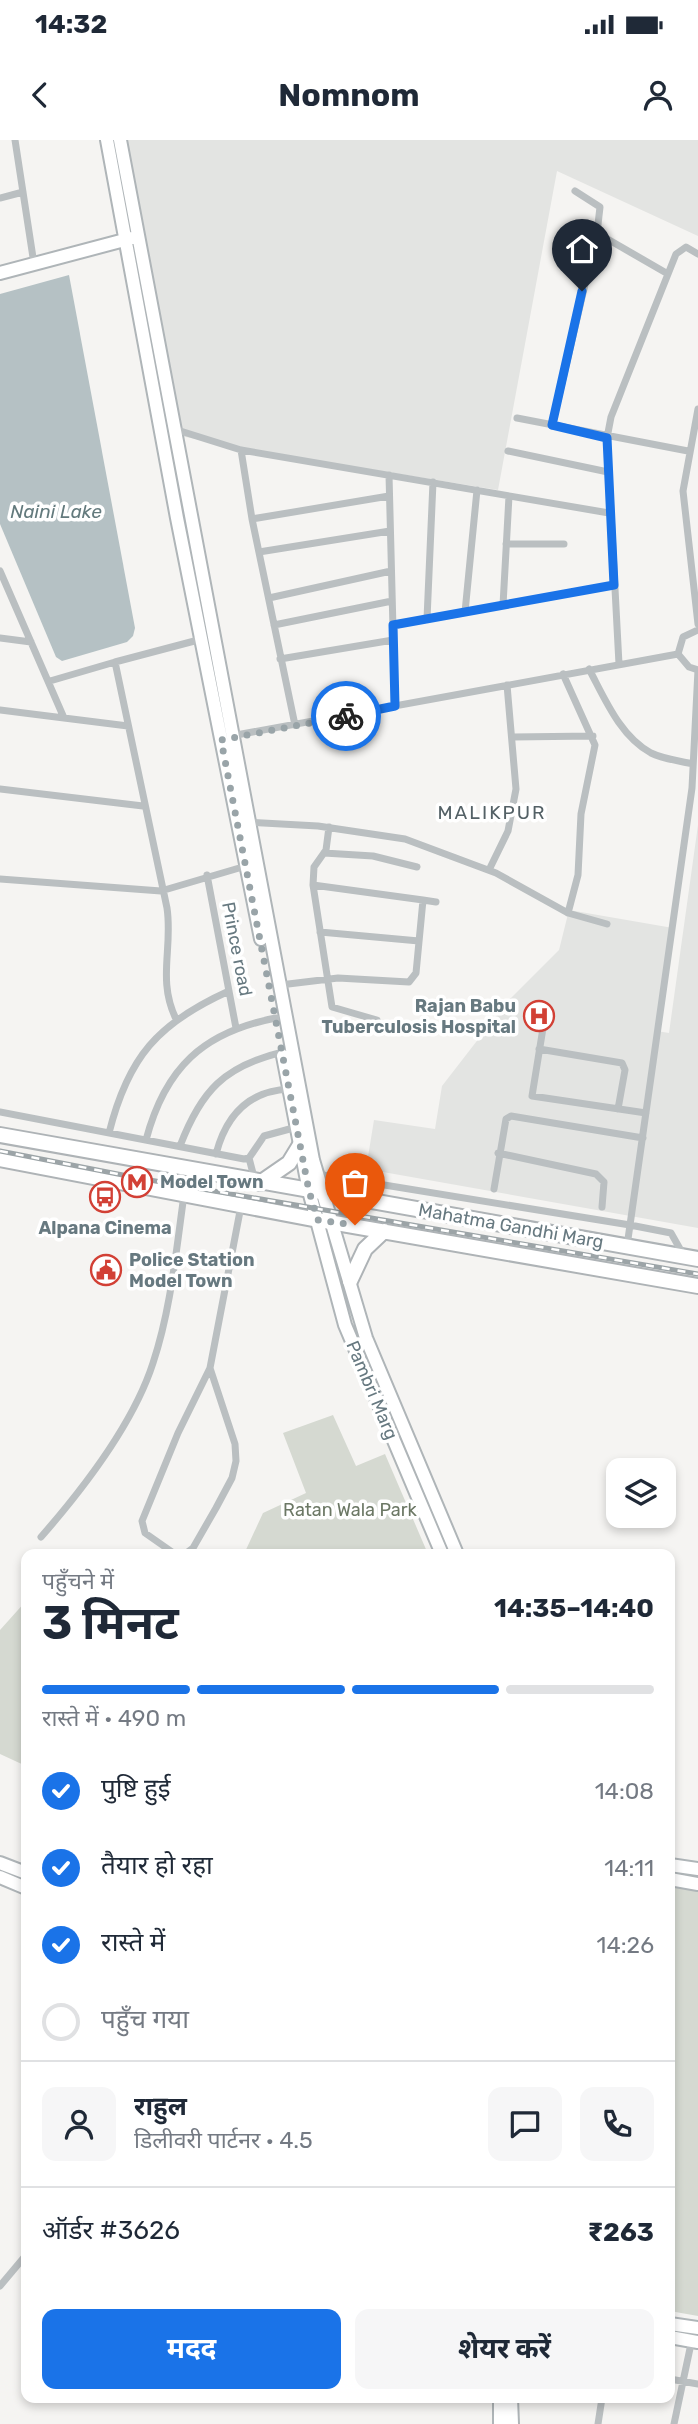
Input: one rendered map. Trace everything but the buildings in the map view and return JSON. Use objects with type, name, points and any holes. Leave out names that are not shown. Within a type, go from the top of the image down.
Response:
[{"type":"main road","points":[[0,1135],[309,1191]]},
{"type":"main road","points":[[258,1183],[289,1163],[300,1145]]},
{"type":"main road","points":[[0,1159],[318,1220]]},
{"type":"main road","name":"Mahatma Gandhi Marg","points":[[309,1191],[691,1257]]},
{"type":"main road","name":"Mahatma Gandhi Marg","points":[[318,1220],[698,1286]]},
{"type":"main road","points":[[350,1281],[365,1250],[384,1231]]},
{"type":"street","points":[[15,140],[33,264]]},
{"type":"street","points":[[107,140],[132,238],[174,429],[207,638],[226,738],[678,654]]},
{"type":"street","points":[[120,140],[159,426],[207,638]]},
{"type":"street","points":[[552,425],[597,233],[600,207],[575,191]]},
{"type":"street","points":[[0,198],[23,192]]},
{"type":"street","points":[[597,233],[668,274]]},
{"type":"street","points":[[0,273],[132,238]]},
{"type":"street","points":[[619,664],[608,472],[607,438],[611,417],[681,248],[691,249],[698,254]]},
{"type":"street","points":[[698,408],[688,451],[683,491],[695,570],[698,624]]},
{"type":"street","points":[[517,418],[607,438],[688,451]]},
{"type":"street","points":[[159,426],[241,450],[610,513]]},
{"type":"street","points":[[241,450],[252,519],[295,725]]},
{"type":"street","points":[[508,451],[608,472]]},
{"type":"street","points":[[389,475],[395,706]]},
{"type":"street","points":[[427,619],[433,482]]},
{"type":"street","points":[[465,612],[477,490]]},
{"type":"street","points":[[252,519],[389,496]]},
{"type":"street","points":[[503,605],[509,496]]},
{"type":"street","points":[[259,552],[390,531]]},
{"type":"street","points":[[506,544],[564,544]]},
{"type":"street","points":[[0,571],[64,718]]},
{"type":"street","points":[[269,598],[391,571]]},
{"type":"street","points":[[393,625],[614,585]]},
{"type":"street","points":[[274,625],[392,601]]},
{"type":"street","points":[[627,1246],[697,732],[698,670],[682,662],[678,654],[683,637],[698,630]]},
{"type":"street","points":[[0,638],[31,642]]},
{"type":"street","points":[[50,681],[207,638]]},
{"type":"street","points":[[280,659],[393,640]]},
{"type":"street","points":[[115,662],[170,927],[166,993],[176,1019]]},
{"type":"street","points":[[589,669],[610,708],[636,742],[652,754],[693,764]]},
{"type":"street","points":[[564,674],[593,736],[595,756],[581,814],[578,875],[568,913]]},
{"type":"street","points":[[489,870],[508,831],[516,789],[507,685]]},
{"type":"street","points":[[0,710],[128,726]]},
{"type":"street","points":[[513,737],[593,736]]},
{"type":"street","name":"Pambri Marg","points":[[226,738],[247,822],[317,1174],[334,1222],[366,1338],[455,1549]]},
{"type":"street","name":"Pambri Marg","points":[[226,738],[246,866],[309,1191],[355,1352],[440,1549]]},
{"type":"street","points":[[0,789],[143,806]]},
{"type":"street","points":[[247,822],[275,821],[405,839],[489,870],[568,913],[607,924]]},
{"type":"street","points":[[329,827],[324,853],[314,867],[313,885],[334,1010],[377,1020]]},
{"type":"street","points":[[324,853],[373,856],[417,866]]},
{"type":"street","points":[[0,879],[161,891],[207,875],[246,866]]},
{"type":"street","name":"Prince road","points":[[207,875],[236,1028]]},
{"type":"street","points":[[313,885],[436,901]]},
{"type":"street","points":[[278,986],[327,979],[409,982],[416,973],[423,900]]},
{"type":"street","points":[[320,932],[419,941]]},
{"type":"street","points":[[109,1133],[123,1084],[132,1068],[176,1019],[229,991]]},
{"type":"street","points":[[146,1140],[153,1113],[176,1072],[212,1040],[236,1028],[276,1018]]},
{"type":"street","points":[[544,1022],[532,1096],[646,1113]]},
{"type":"street","points":[[539,1049],[622,1063],[625,1070],[618,1109]]},
{"type":"street","points":[[180,1146],[192,1112],[211,1087],[230,1071],[257,1058],[283,1052]]},
{"type":"street","points":[[216,1154],[221,1135],[238,1109],[263,1093],[289,1089]]},
{"type":"street","points":[[0,1112],[249,1158]]},
{"type":"street","points":[[494,1189],[498,1153],[506,1119],[511,1116],[643,1138]]},
{"type":"street","points":[[249,1158],[264,1136],[297,1127]]},
{"type":"street","points":[[498,1153],[596,1174],[604,1182],[602,1207]]},
{"type":"street","points":[[249,1158],[258,1183]]},
{"type":"street","points":[[317,1174],[671,1233],[691,1257]]},
{"type":"street","points":[[41,1537],[93,1474],[119,1433],[152,1366],[164,1324],[184,1194]]},
{"type":"street","points":[[167,1549],[145,1533],[142,1521],[178,1433],[211,1368],[241,1206]]},
{"type":"street","points":[[192,1549],[232,1478],[236,1461],[234,1444],[211,1368]]},
{"type":"street","points":[[0,1863],[21,1871]]},
{"type":"street","points":[[675,1865],[698,1869]]},
{"type":"street","points":[[0,1877],[21,1886]]},
{"type":"street","points":[[675,1880],[698,1884]]},
{"type":"street","points":[[0,2286],[21,2261]]},
{"type":"street","points":[[675,2326],[695,2335]]},
{"type":"street","points":[[675,2337],[695,2335]]},
{"type":"street","points":[[674,2424],[681,2381],[695,2335]]},
{"type":"street","points":[[675,2380],[698,2384]]},
{"type":"street","points":[[500,2403],[500,2424]]},
{"type":"street","points":[[511,2403],[512,2424]]},
{"type":"street","points":[[598,2424],[601,2403]]},
{"type":"shaded area","points":[[123,140],[698,140],[698,236],[557,171],[498,490],[239,448],[181,436]]},
{"type":"shaded area","name":"Rajan Babu Tuberculosis Hospital","points":[[698,825],[698,1228],[366,1169],[374,1120],[435,1129],[442,1086],[507,1002],[559,950],[569,910],[673,928],[657,1031],[669,1033]]},
{"type":"green space","name":"Ratan Wala Park","points":[[333,1415],[356,1466],[385,1454],[426,1549],[246,1549],[263,1513],[306,1493],[283,1433]]},
{"type":"green space","points":[[21,1607],[21,1764],[0,1754],[0,1630]]},
{"type":"green space","points":[[675,1881],[698,1885],[698,2316],[675,2312]]},
{"type":"water","name":"Naini Lake","points":[[69,275],[135,628],[133,636],[127,642],[62,661],[56,657],[0,524],[0,294]]},
{"type":"railway","points":[[0,1151],[138,1178],[698,1274]]},
{"type":"way so far","points":[[346,716],[221,740],[309,1191],[318,1220],[355,1225]]},
{"type":"place","name":"Rajan Babu Tuberculosis Hospital","points":[[539,1016]]},
{"type":"place","name":"Model Town","points":[[137,1182]]},
{"type":"place","name":"Alpana Cinema","points":[[105,1197]]},
{"type":"place","name":"Police Station Model Town","points":[[106,1270]]},
{"type":"district","name":"MALIKPUR","points":[[492,812]]},
{"type":"route","points":[[346,716],[395,706],[393,625],[614,585],[607,438],[552,425],[582,291]]}]
